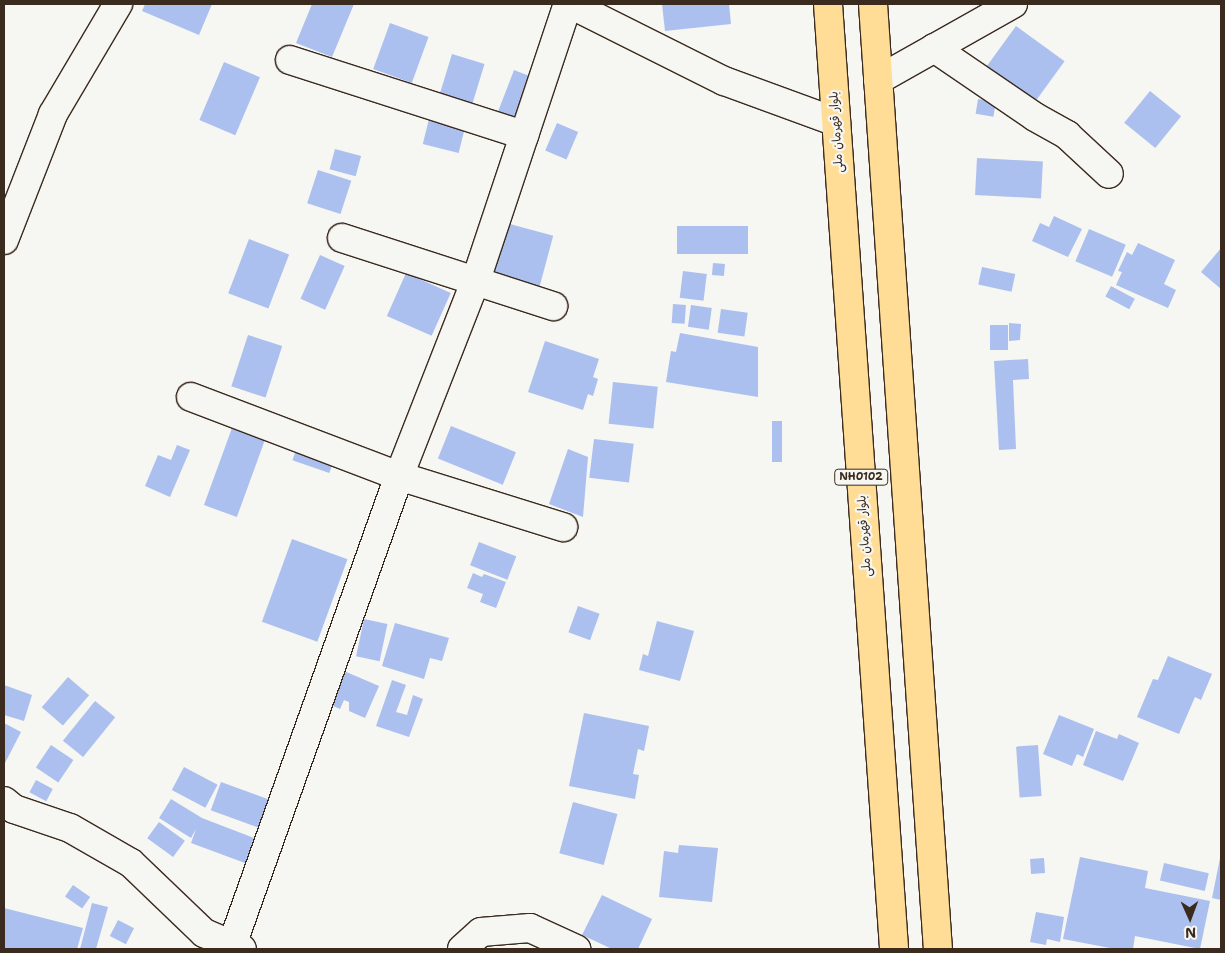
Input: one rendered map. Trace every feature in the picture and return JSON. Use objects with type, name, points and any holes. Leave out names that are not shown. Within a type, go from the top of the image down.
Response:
[{"type":"highway","name":"بلوار قهرمان ملی","points":[[828,4],[894,949]]},
{"type":"highway","name":"NH0102","points":[[872,4],[938,949]]},
{"type":"street","points":[[4,240],[53,114],[118,4]]},
{"type":"street","points":[[4,800],[14,809],[70,828],[131,863],[204,933],[237,947],[399,476],[476,280],[569,4],[724,81],[836,122]]},
{"type":"street","points":[[878,80],[1013,4]]},
{"type":"street","points":[[934,48],[1035,117],[1067,135],[1109,174]]},
{"type":"street","points":[[290,60],[524,135]]},
{"type":"street","points":[[342,238],[553,306]]},
{"type":"street","points":[[191,397],[399,476],[563,527]]},
{"type":"street","points":[[462,949],[481,932],[530,928],[576,949]]},
{"type":"building","points":[[145,4],[212,4],[199,35],[142,11]]},
{"type":"building","points":[[312,4],[354,4],[332,57],[296,43]]},
{"type":"building","points":[[662,4],[729,4],[731,24],[665,31]]},
{"type":"building","points":[[390,23],[429,37],[412,83],[373,69]]},
{"type":"building","points":[[1016,26],[1065,61],[1032,106],[984,70]]},
{"type":"building","points":[[452,54],[485,64],[471,107],[439,97]]},
{"type":"building","points":[[224,62],[260,77],[235,135],[199,120]]},
{"type":"building","points":[[514,70],[537,79],[521,121],[498,112]]},
{"type":"building","points":[[1150,91],[1181,116],[1155,148],[1124,123]]},
{"type":"building","points":[[978,99],[996,102],[993,117],[976,114]]},
{"type":"building","points":[[430,115],[466,124],[459,153],[423,144]]},
{"type":"building","points":[[557,123],[578,132],[566,160],[545,151]]},
{"type":"building","points":[[335,149],[361,156],[356,176],[330,169]]},
{"type":"building","points":[[977,158],[1043,161],[1041,198],[975,195]]},
{"type":"building","points":[[318,170],[351,181],[340,214],[307,203]]},
{"type":"building","points":[[1054,216],[1082,229],[1068,257],[1032,241],[1040,223],[1049,227]]},
{"type":"building","points":[[502,222],[553,236],[539,288],[488,274]]},
{"type":"building","points":[[677,226],[748,226],[748,254],[677,254]]},
{"type":"building","points":[[1089,229],[1126,245],[1112,277],[1075,261]]},
{"type":"building","points":[[249,239],[289,254],[268,309],[228,293]]},
{"type":"building","points":[[1138,243],[1175,260],[1164,284],[1176,290],[1168,308],[1116,285],[1122,272],[1118,271],[1127,252],[1132,255]]},
{"type":"building","points":[[1221,248],[1221,289],[1201,272]]},
{"type":"building","points":[[320,255],[345,266],[325,310],[300,299]]},
{"type":"building","points":[[713,263],[725,264],[724,276],[712,275]]},
{"type":"building","points":[[982,267],[1015,274],[1012,292],[978,285]]},
{"type":"building","points":[[683,271],[707,274],[704,301],[680,298]]},
{"type":"building","points":[[406,273],[451,293],[432,336],[387,316]]},
{"type":"building","points":[[1111,286],[1135,299],[1129,309],[1105,297]]},
{"type":"building","points":[[673,304],[686,305],[685,324],[672,323]]},
{"type":"building","points":[[691,305],[712,308],[709,330],[688,327]]},
{"type":"building","points":[[721,309],[748,313],[744,337],[718,333]]},
{"type":"building","points":[[1009,323],[1021,324],[1020,340],[1009,341]]},
{"type":"building","points":[[990,325],[1008,325],[1008,350],[990,350]]},
{"type":"building","points":[[680,333],[758,347],[758,397],[666,382],[671,351],[676,352]]},
{"type":"building","points":[[248,335],[282,346],[266,397],[231,386]]},
{"type":"building","points":[[545,341],[599,359],[593,377],[598,379],[593,396],[588,394],[583,410],[528,392]]},
{"type":"building","points":[[1028,359],[1029,379],[1013,380],[1016,449],[999,450],[994,361]]},
{"type":"building","points":[[613,382],[658,387],[653,428],[609,424]]},
{"type":"building","points":[[772,421],[782,421],[782,462],[772,462]]},
{"type":"building","points":[[451,426],[516,452],[503,485],[438,458]]},
{"type":"building","points":[[232,428],[265,440],[237,517],[204,505]]},
{"type":"building","points":[[594,439],[634,444],[629,483],[589,478]]},
{"type":"building","points":[[177,445],[190,450],[170,497],[145,486],[158,455],[171,460]]},
{"type":"building","points":[[297,447],[334,460],[329,473],[292,460]]},
{"type":"building","points":[[568,449],[588,457],[583,517],[549,504]]},
{"type":"building","points":[[292,539],[347,559],[317,642],[262,622]]},
{"type":"building","points":[[479,542],[516,556],[507,580],[470,565]]},
{"type":"building","points":[[473,573],[482,577],[484,574],[506,582],[496,608],[480,602],[483,594],[467,588]]},
{"type":"building","points":[[578,606],[600,614],[590,640],[568,632]]},
{"type":"building","points":[[364,619],[387,624],[380,661],[356,656]]},
{"type":"building","points":[[657,621],[694,631],[680,681],[639,670],[643,654],[648,656]]},
{"type":"building","points":[[395,623],[449,638],[442,661],[430,658],[424,679],[382,666]]},
{"type":"building","points":[[1168,656],[1212,674],[1201,700],[1195,697],[1179,734],[1137,717],[1153,679],[1158,680]]},
{"type":"building","points":[[337,668],[379,686],[365,718],[349,711],[349,702],[344,700],[340,709],[322,701]]},
{"type":"building","points":[[68,677],[89,695],[63,726],[42,707]]},
{"type":"building","points":[[392,680],[406,685],[396,712],[407,715],[413,695],[423,699],[409,737],[376,726]]},
{"type":"building","points":[[4,685],[32,695],[24,721],[4,715]]},
{"type":"building","points":[[95,701],[115,717],[83,757],[63,741]]},
{"type":"building","points":[[584,713],[649,726],[644,751],[638,749],[633,774],[639,775],[635,799],[569,786]]},
{"type":"building","points":[[1059,715],[1094,729],[1083,757],[1077,754],[1072,766],[1043,754]]},
{"type":"building","points":[[4,723],[21,732],[4,765]]},
{"type":"building","points":[[1096,731],[1117,739],[1119,734],[1139,743],[1123,781],[1083,765]]},
{"type":"building","points":[[51,745],[73,760],[58,782],[36,767]]},
{"type":"building","points":[[1038,745],[1042,796],[1020,797],[1016,747]]},
{"type":"building","points":[[184,767],[218,785],[205,808],[172,790]]},
{"type":"building","points":[[36,780],[53,789],[46,801],[29,792]]},
{"type":"building","points":[[221,782],[269,799],[259,828],[211,810]]},
{"type":"building","points":[[171,799],[202,818],[254,838],[245,863],[191,843],[196,829],[191,838],[159,818]]},
{"type":"building","points":[[573,802],[617,814],[604,865],[559,853]]},
{"type":"building","points":[[159,822],[185,841],[173,857],[147,838]]},
{"type":"building","points":[[679,845],[718,848],[712,902],[659,897],[664,851],[678,853]]},
{"type":"building","points":[[1080,857],[1148,871],[1145,888],[1210,901],[1200,949],[1135,936],[1133,949],[1115,949],[1063,939]]},
{"type":"building","points":[[1044,858],[1045,873],[1031,874],[1030,859]]},
{"type":"building","points":[[1221,858],[1221,900],[1212,898]]},
{"type":"building","points":[[1164,863],[1209,873],[1205,891],[1160,881]]},
{"type":"building","points":[[73,885],[90,897],[82,909],[65,896]]},
{"type":"building","points":[[602,895],[652,919],[638,949],[612,949],[582,935]]},
{"type":"building","points":[[92,903],[108,907],[96,949],[80,949]]},
{"type":"building","points":[[4,908],[83,928],[77,949],[4,949]]},
{"type":"building","points":[[1036,912],[1064,917],[1060,942],[1047,939],[1046,945],[1030,942]]},
{"type":"building","points":[[118,920],[134,928],[126,944],[110,936]]}]
